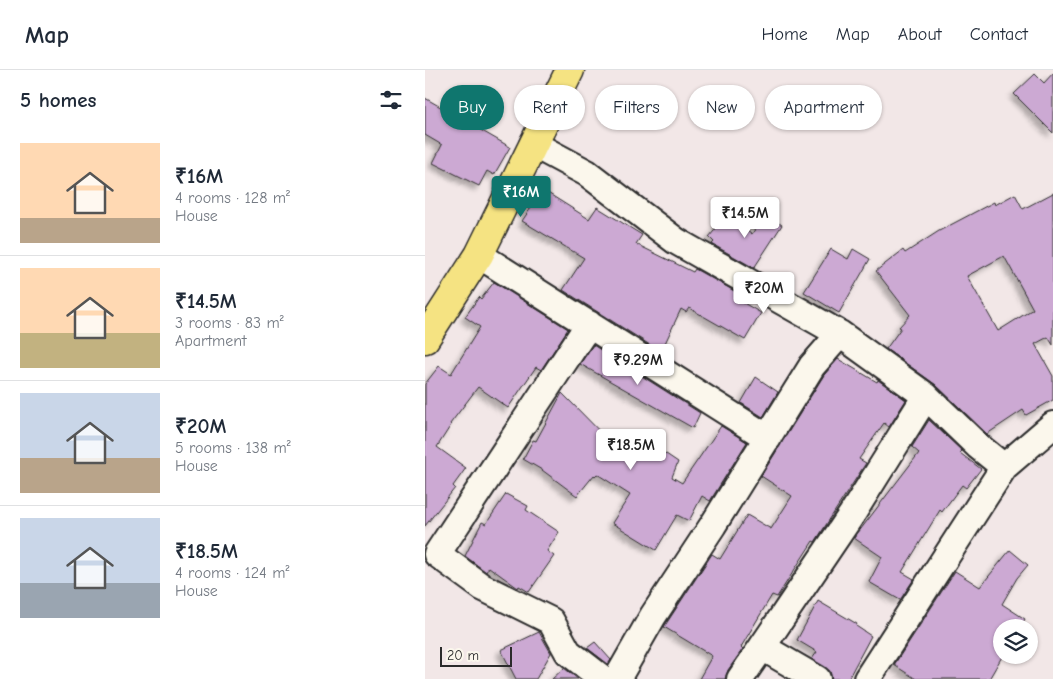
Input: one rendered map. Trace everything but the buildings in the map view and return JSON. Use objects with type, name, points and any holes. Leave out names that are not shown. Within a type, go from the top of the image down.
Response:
[{"type":"main road","points":[[425,339],[479,255],[570,70]]},
{"type":"street","points":[[533,144],[587,173],[676,241],[840,334],[926,396],[977,446],[1004,467]]},
{"type":"street","points":[[479,255],[768,438]]},
{"type":"street","points":[[589,324],[437,554],[482,587],[551,621],[568,652],[603,679]]},
{"type":"street","points":[[617,679],[653,616],[768,438],[811,366],[840,334]]},
{"type":"street","points":[[740,679],[852,514],[926,396]]},
{"type":"street","points":[[867,679],[1004,467],[1053,425]]},
{"type":"street","points":[[762,647],[817,679]]}]
